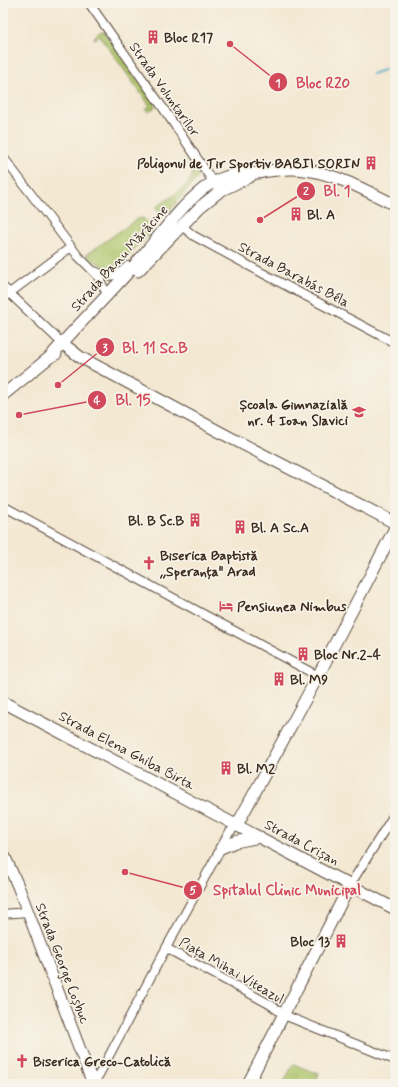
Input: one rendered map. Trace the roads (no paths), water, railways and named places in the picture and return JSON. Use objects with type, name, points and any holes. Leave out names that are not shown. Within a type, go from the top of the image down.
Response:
[{"type":"main road","points":[[217,187],[229,176],[292,169],[305,170],[332,176],[395,205]]},
{"type":"main road","name":"Strada Banu Mărăcine","points":[[3,395],[64,345],[182,226],[217,187]]},
{"type":"main road","name":"Strada Banu Mărăcine","points":[[64,345],[193,197],[204,188],[217,187]]},
{"type":"main road","points":[[64,345],[80,357],[231,438],[395,522]]},
{"type":"main road","points":[[237,825],[318,676],[395,528]]},
{"type":"main road","name":"Strada Elena Ghiba Birta","points":[[3,702],[237,825]]},
{"type":"main road","name":"Strada Crișan","points":[[237,825],[395,909]]},
{"type":"main road","points":[[221,848],[235,842],[260,837]]},
{"type":"main road","name":"Strada George Coșbuc","points":[[3,853],[16,880],[92,1084]]},
{"type":"main road","points":[[248,1084],[350,885]]},
{"type":"street","name":"Strada Voluntarilor","points":[[89,3],[217,187]]},
{"type":"street","points":[[4,160],[83,262],[93,270],[105,275],[115,276],[131,263],[138,261]]},
{"type":"street","name":"Strada Barabás Béla","points":[[182,226],[194,236],[395,343]]},
{"type":"street","points":[[64,345],[5,293],[71,247]]},
{"type":"street","points":[[93,270],[108,296]]},
{"type":"street","points":[[3,506],[318,676]]},
{"type":"street","points":[[350,885],[395,812]]},
{"type":"street","points":[[92,1084],[100,1073],[228,834],[237,825]]},
{"type":"street","points":[[3,914],[28,912]]},
{"type":"street","name":"Piața Mihai Viteazul","points":[[166,948],[272,1005],[284,1015],[395,1060]]},
{"type":"waterway","points":[[372,74],[395,66]]},
{"type":"place","name":"Bloc R17","points":[[153,37]]},
{"type":"place","name":"Bloc R20","points":[[230,44]]},
{"type":"place","name":"Poligonul de Tir Sportiv BABII SORIN","points":[[371,163]]},
{"type":"place","name":"Bl. A","points":[[296,214]]},
{"type":"place","name":"Bl. 1","points":[[260,220]]},
{"type":"place","name":"Bl. 11 Sc.B","points":[[58,385]]},
{"type":"place","name":"Școala Gimnazială nr. 4 Ioan Slavici","points":[[359,412]]},
{"type":"place","name":"Bl. 15","points":[[19,415]]},
{"type":"place","name":"Bl. B Sc.B","points":[[195,520]]},
{"type":"place","name":"Bl. A Sc.A","points":[[240,527]]},
{"type":"place","name":"Biserica Baptistă ,,Speranța\" Arad","points":[[149,563]]},
{"type":"place","name":"Pensiunea Nimbus","points":[[226,606]]},
{"type":"place","name":"Bloc Nr.2-4","points":[[303,654]]},
{"type":"place","name":"Bl. M9","points":[[279,679]]},
{"type":"place","name":"Bl. M2","points":[[226,768]]},
{"type":"place","name":"Spitalul Clinic Municipal","points":[[125,872]]},
{"type":"place","name":"Bloc 13","points":[[341,941]]},
{"type":"place","name":"Biserica Greco-Catolică","points":[[22,1061]]}]
